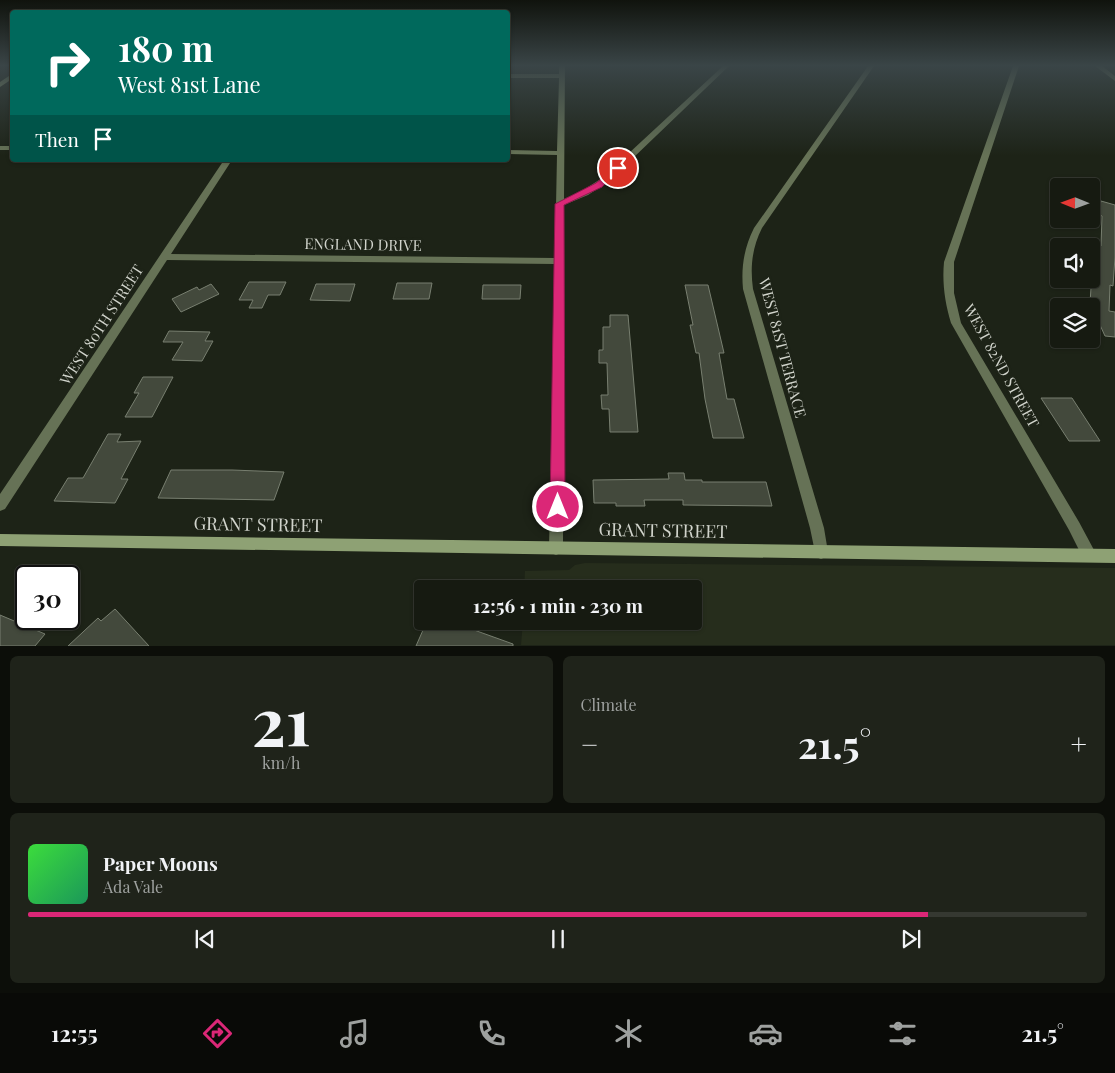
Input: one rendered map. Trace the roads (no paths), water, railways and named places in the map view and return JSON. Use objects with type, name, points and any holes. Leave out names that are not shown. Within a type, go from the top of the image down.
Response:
[{"type":"street","points":[[556,548],[561,96]]},
{"type":"street","points":[[560,204],[585,193],[605,180],[694,96]]},
{"type":"street","name":"WEST 81ST TERRACE","points":[[821,552],[817,528],[748,289],[746,272],[748,253],[758,228],[850,96]]},
{"type":"street","name":"WEST 82ND STREET","points":[[1006,96],[949,262],[947,281],[949,301],[956,323],[1074,526],[1089,556]]},
{"type":"street","points":[[510,152],[560,153]]},
{"type":"street","name":"WEST 80TH STREET","points":[[0,505],[227,162]]},
{"type":"street","name":"ENGLAND DRIVE","points":[[165,257],[560,261]]},
{"type":"street","name":"GRANT STREET","points":[[0,540],[1115,556]]}]
